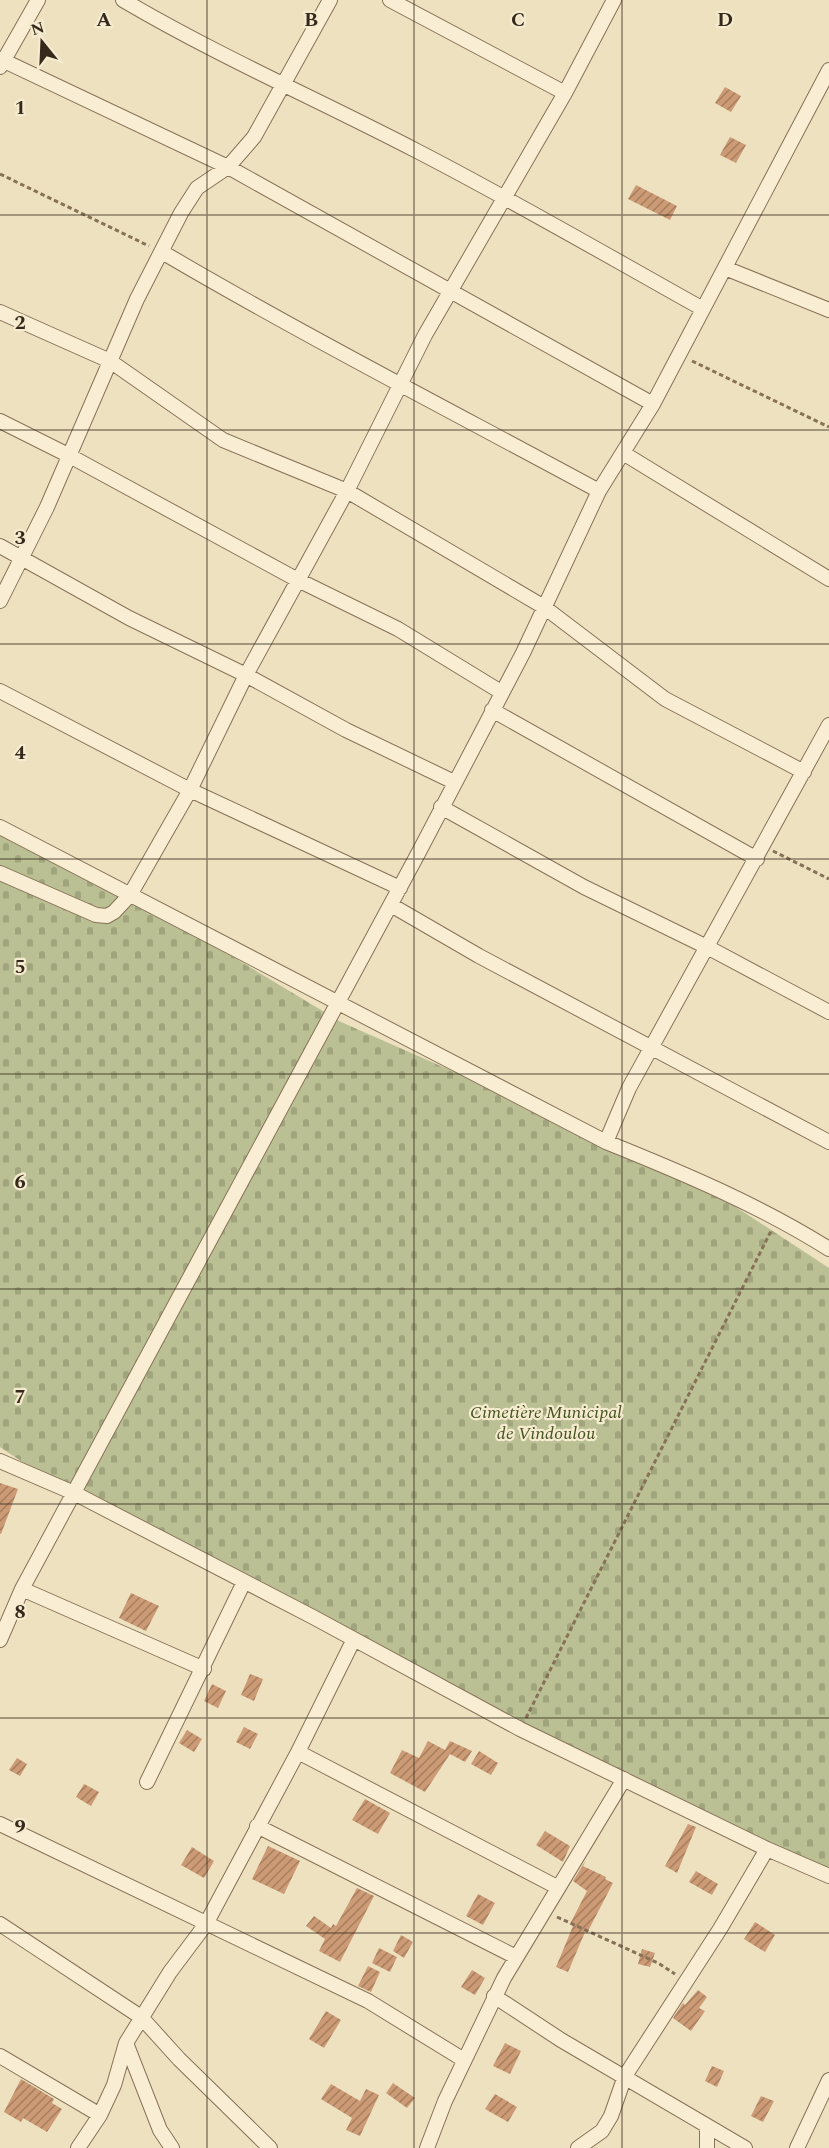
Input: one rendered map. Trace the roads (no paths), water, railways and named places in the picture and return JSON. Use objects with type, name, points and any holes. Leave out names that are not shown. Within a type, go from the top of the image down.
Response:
[{"type":"street","points":[[38,0],[1,62],[228,167],[653,404]]},
{"type":"street","points":[[123,0],[191,40],[283,82],[504,198],[703,309]]},
{"type":"street","points":[[0,601],[23,558],[137,299],[197,188],[228,167],[254,138],[330,0]]},
{"type":"street","points":[[390,0],[565,93]]},
{"type":"street","points":[[0,873],[96,915],[107,916],[114,912],[130,895],[190,790],[246,675],[296,579],[347,491],[401,382],[565,93],[614,0]]},
{"type":"street","points":[[0,1640],[22,1589],[337,1001],[400,888],[544,607],[599,491],[653,404],[829,70]]},
{"type":"street","points":[[162,252],[277,319],[401,382],[599,491]]},
{"type":"street","points":[[725,268],[829,310]]},
{"type":"street","points":[[0,312],[110,361],[223,440],[347,491],[544,607],[665,699],[804,772]]},
{"type":"street","points":[[0,421],[68,455],[296,579],[398,629],[501,692]]},
{"type":"street","points":[[623,453],[829,579]]},
{"type":"street","points":[[0,546],[129,618],[246,675],[346,730],[454,782]]},
{"type":"street","points":[[0,691],[190,790],[400,888]]},
{"type":"street","points":[[492,710],[760,853]]},
{"type":"street","points":[[606,1142],[629,1088],[709,948],[829,726]]},
{"type":"street","points":[[441,807],[584,887],[709,948],[829,1012]]},
{"type":"street","points":[[0,827],[606,1142],[684,1173],[777,1218],[829,1249]]},
{"type":"street","points":[[390,905],[479,956],[829,1142]]},
{"type":"street","points":[[0,1461],[74,1493],[520,1729],[767,1849],[829,1876]]},
{"type":"street","points":[[147,1782],[204,1669],[244,1582]]},
{"type":"street","points":[[22,1589],[204,1669]]},
{"type":"street","points":[[78,2148],[100,2115],[118,2074],[120,2056],[126,2043],[170,1972],[206,1924],[298,1752],[353,1641]]},
{"type":"street","points":[[298,1752],[556,1887]]},
{"type":"street","points":[[427,2148],[494,1996],[544,1912],[556,1887],[624,1779]]},
{"type":"street","points":[[0,1824],[368,2001],[464,2060]]},
{"type":"street","points":[[257,1826],[516,1957]]},
{"type":"street","points":[[578,2148],[602,2131],[611,2116],[625,2076],[767,1849]]},
{"type":"street","points":[[0,1924],[141,2017],[179,2059],[270,2148]]},
{"type":"street","points":[[494,1996],[561,2040],[746,2148]]},
{"type":"street","points":[[126,2043],[160,2130],[172,2148]]},
{"type":"street","points":[[0,2056],[100,2115]]},
{"type":"street","points":[[797,2148],[829,2080]]},
{"type":"street","points":[[707,2126],[707,2148]]},
{"type":"park label","name":"Cimetière Municipal de Vindoulou","points":[[546,1422]]}]
